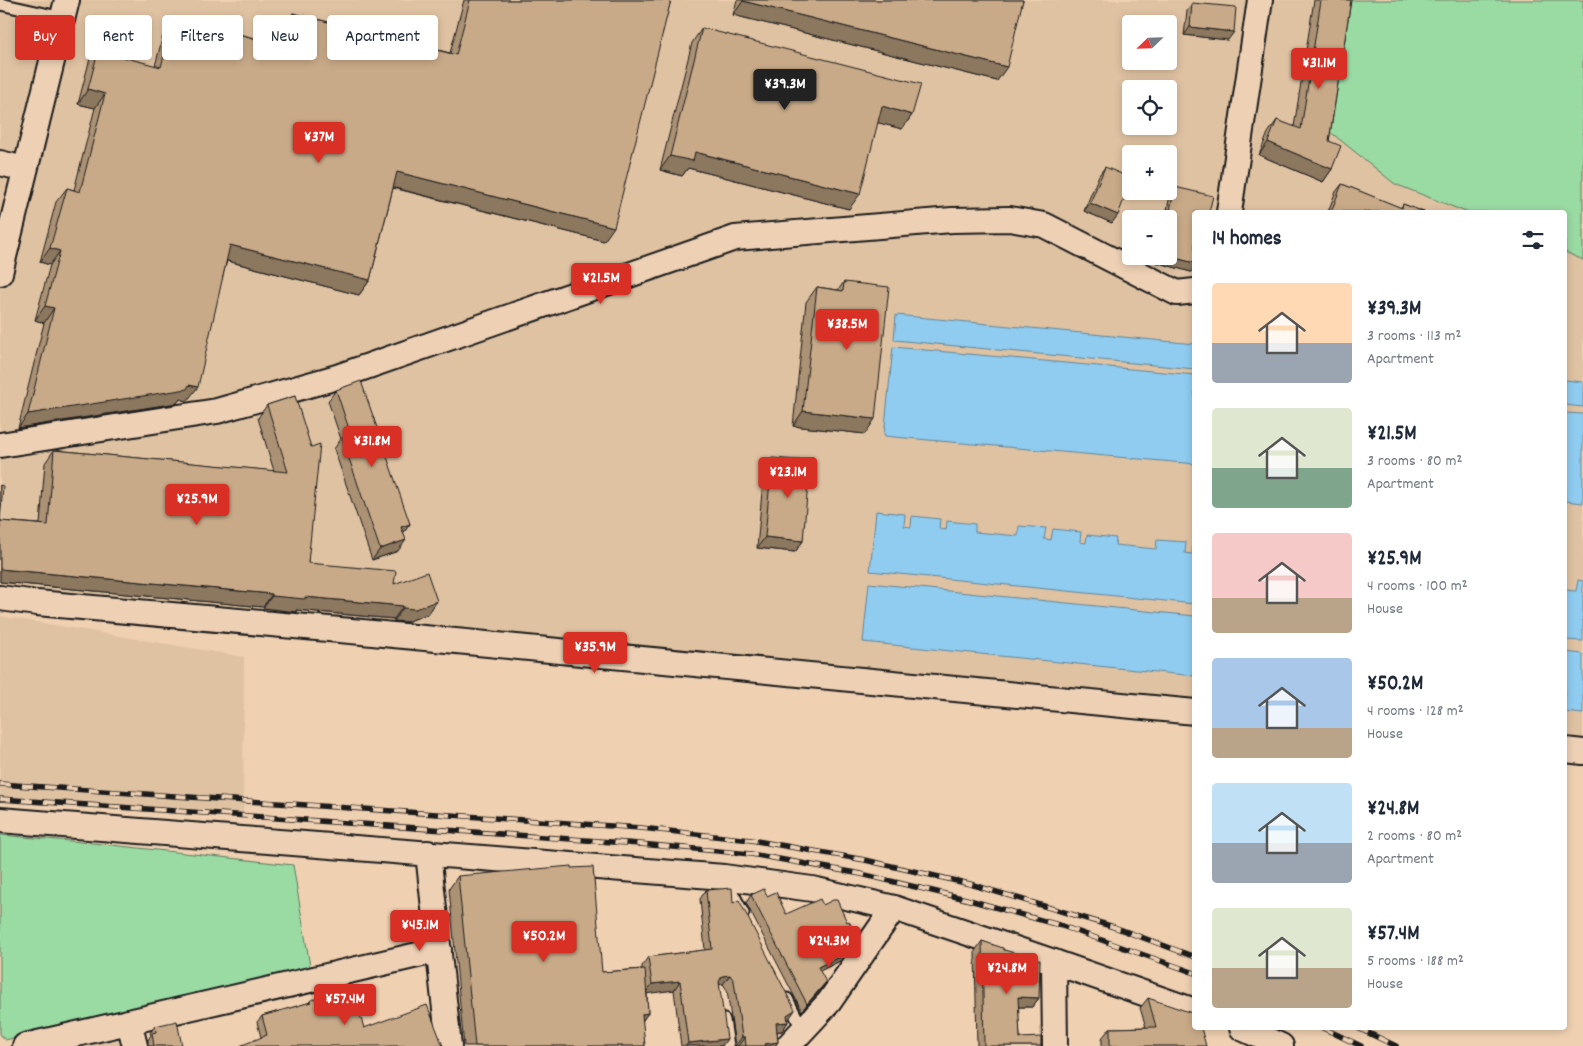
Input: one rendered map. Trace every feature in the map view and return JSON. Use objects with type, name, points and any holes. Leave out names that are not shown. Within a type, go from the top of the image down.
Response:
[{"type":"street","points":[[1229,210],[1260,0]]},
{"type":"street","points":[[0,274],[65,9]]},
{"type":"street","points":[[0,163],[25,169]]},
{"type":"street","points":[[0,445],[217,412],[337,377],[734,238],[952,220],[1010,219],[1044,225],[1177,293],[1192,291]]},
{"type":"street","points":[[0,598],[1192,712]]},
{"type":"street","points":[[1567,750],[1583,752]]},
{"type":"street","points":[[0,820],[724,877],[812,889],[894,908],[1192,1010]]},
{"type":"street","points":[[428,853],[449,1046]]},
{"type":"street","points":[[795,1038],[829,1002],[894,908]]},
{"type":"street","points":[[25,1046],[439,950]]},
{"type":"street","points":[[1054,962],[1055,1046]]},
{"type":"street","points":[[129,1022],[135,1046]]},
{"type":"street","points":[[1246,1030],[1281,1046]]},
{"type":"lane","points":[[0,4],[65,9]]},
{"type":"lane","points":[[724,877],[746,920]]},
{"type":"lane","points":[[781,987],[795,1038]]},
{"type":"lane","points":[[723,1009],[728,1046]]},
{"type":"shaded area","points":[[0,0],[1583,0],[1583,739],[1567,737],[1567,210],[1192,210],[1192,702],[0,587]]},
{"type":"shaded area","points":[[0,616],[244,657],[243,814],[0,801]]},
{"type":"shaded area","points":[[112,1033],[125,1040],[126,1046],[59,1046]]},
{"type":"green space","points":[[1344,0],[1583,0],[1583,260],[1567,253],[1567,210],[1461,210],[1395,184],[1324,127]]},
{"type":"green space","points":[[0,835],[93,843],[293,865],[311,972],[5,1040],[0,1034]]},
{"type":"water","points":[[896,315],[1192,344],[1192,369],[894,340]]},
{"type":"water","points":[[893,347],[1192,375],[1192,464],[884,436]]},
{"type":"water","points":[[1567,380],[1583,382],[1583,407],[1567,405]]},
{"type":"water","points":[[1567,413],[1583,414],[1583,503],[1567,501]]},
{"type":"water","points":[[876,511],[905,514],[904,526],[911,527],[912,516],[940,519],[939,529],[946,530],[947,521],[975,524],[975,532],[1018,536],[1019,526],[1046,528],[1044,539],[1051,540],[1053,529],[1081,532],[1080,542],[1086,543],[1087,535],[1116,538],[1115,545],[1156,549],[1157,540],[1186,542],[1185,553],[1192,554],[1192,604],[870,571]]},
{"type":"water","points":[[1578,580],[1583,581],[1583,641],[1567,640],[1567,590],[1576,591]]},
{"type":"water","points":[[869,583],[1192,616],[1192,676],[863,642]]},
{"type":"water","points":[[1567,652],[1583,654],[1583,714],[1567,712]]},
{"type":"building","points":[[470,0],[671,0],[614,227],[397,172],[370,280],[230,245],[198,387],[189,385],[187,389],[28,414],[54,308],[45,306],[60,251],[50,248],[67,188],[80,192],[105,94],[88,89],[96,60],[134,60],[161,67],[163,60],[243,60],[243,35],[253,38],[253,60],[317,60],[317,19],[327,22],[327,60],[438,60],[438,50],[456,55]]},
{"type":"building","points":[[743,0],[1023,0],[1007,67]]},
{"type":"building","points":[[1321,0],[1351,0],[1329,141],[1341,146],[1332,169],[1268,142],[1277,120],[1301,129]]},
{"type":"building","points":[[1192,3],[1236,7],[1234,32],[1190,27]]},
{"type":"building","points":[[702,28],[921,84],[912,115],[882,106],[860,194],[695,152],[693,161],[670,156]]},
{"type":"building","points":[[1105,167],[1122,174],[1122,200],[1124,200],[1118,215],[1090,203]]},
{"type":"building","points":[[1342,184],[1402,208],[1403,204],[1419,210],[1332,210]]},
{"type":"building","points":[[1177,187],[1213,196],[1210,210],[1192,210],[1192,262],[1177,258],[1177,210],[1170,210],[1172,200],[1177,200]]},
{"type":"building","points":[[844,282],[889,287],[875,419],[803,411],[817,287],[843,291]]},
{"type":"building","points":[[361,381],[410,524],[401,527],[406,540],[380,549],[342,438],[351,435],[336,390]]},
{"type":"building","points":[[295,396],[311,447],[320,444],[308,563],[396,571],[394,584],[427,572],[437,601],[415,609],[403,608],[403,606],[305,597],[305,599],[272,596],[272,594],[0,569],[0,521],[48,525],[54,450],[288,472],[267,405]]},
{"type":"building","points":[[772,458],[810,461],[803,541],[765,537]]},
{"type":"building","points":[[0,485],[3,486],[0,521]]},
{"type":"building","points":[[571,866],[571,868],[593,867],[602,972],[645,969],[648,1013],[642,1014],[645,1046],[475,1046],[458,876]]},
{"type":"building","points":[[732,888],[733,903],[739,900],[795,1010],[787,1015],[788,1022],[776,1023],[778,1042],[765,1044],[766,1046],[746,1046],[745,1037],[742,1037],[734,981],[730,975],[722,976],[719,982],[727,1039],[688,1043],[680,981],[652,984],[648,957],[712,949],[706,890]]},
{"type":"building","points":[[764,889],[767,896],[776,892],[786,914],[820,899],[823,905],[837,900],[857,938],[851,944],[846,954],[818,967],[826,982],[807,1004],[751,895]]},
{"type":"building","points":[[982,941],[1004,950],[1040,960],[1039,998],[1018,997],[1020,1038],[1041,1037],[1041,1046],[984,1046]]},
{"type":"building","points":[[352,988],[364,1028],[427,1005],[443,1046],[240,1046],[267,1035],[262,1016]]},
{"type":"building","points":[[1148,998],[1192,1013],[1192,1030],[1202,1030],[1206,1046],[1110,1046],[1110,1028],[1156,1027]]},
{"type":"building","points":[[177,1021],[182,1046],[154,1046],[152,1033],[156,1032],[155,1026]]},
{"type":"railway","points":[[0,784],[641,828],[751,840],[865,860],[970,884],[1114,927],[1192,956]]},
{"type":"railway","points":[[0,799],[640,844],[751,854],[861,874],[966,899],[1062,926],[1192,972]]},
{"type":"railway","points":[[1327,1030],[1361,1046]]},
{"type":"railway","points":[[1362,1030],[1396,1046]]}]
